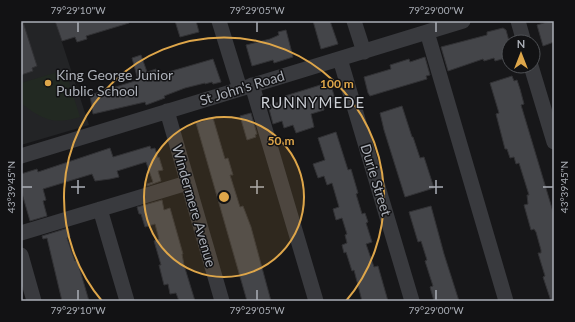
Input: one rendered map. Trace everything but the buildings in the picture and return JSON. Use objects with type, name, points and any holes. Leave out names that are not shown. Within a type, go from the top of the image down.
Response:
[{"type":"street","points":[[219,21],[246,87],[316,301]]},
{"type":"street","points":[[354,21],[364,52]]},
{"type":"street","name":"St John's Road","points":[[21,156],[463,21]]},
{"type":"street","points":[[518,21],[522,34]]},
{"type":"street","points":[[427,32],[506,301]]},
{"type":"street","name":"Durie Street","points":[[340,59],[412,301]]},
{"type":"street","points":[[533,74],[554,142]]},
{"type":"street","name":"Windermere Avenue","points":[[167,111],[222,301]]},
{"type":"street","points":[[21,233],[187,183]]},
{"type":"street","points":[[100,209],[127,301]]},
{"type":"street","points":[[21,255],[34,301]]},
{"type":"shaded area","name":"King George Junior Public School","points":[[21,21],[55,21],[89,125],[21,145]]},
{"type":"shaded area","points":[[61,71],[66,73],[80,117],[63,121],[49,120],[36,114],[22,104],[21,83]]},
{"type":"place","name":"King George Junior Public School","points":[[48,83]]},
{"type":"district","name":"RUNNYMEDE","points":[[313,103]]}]
